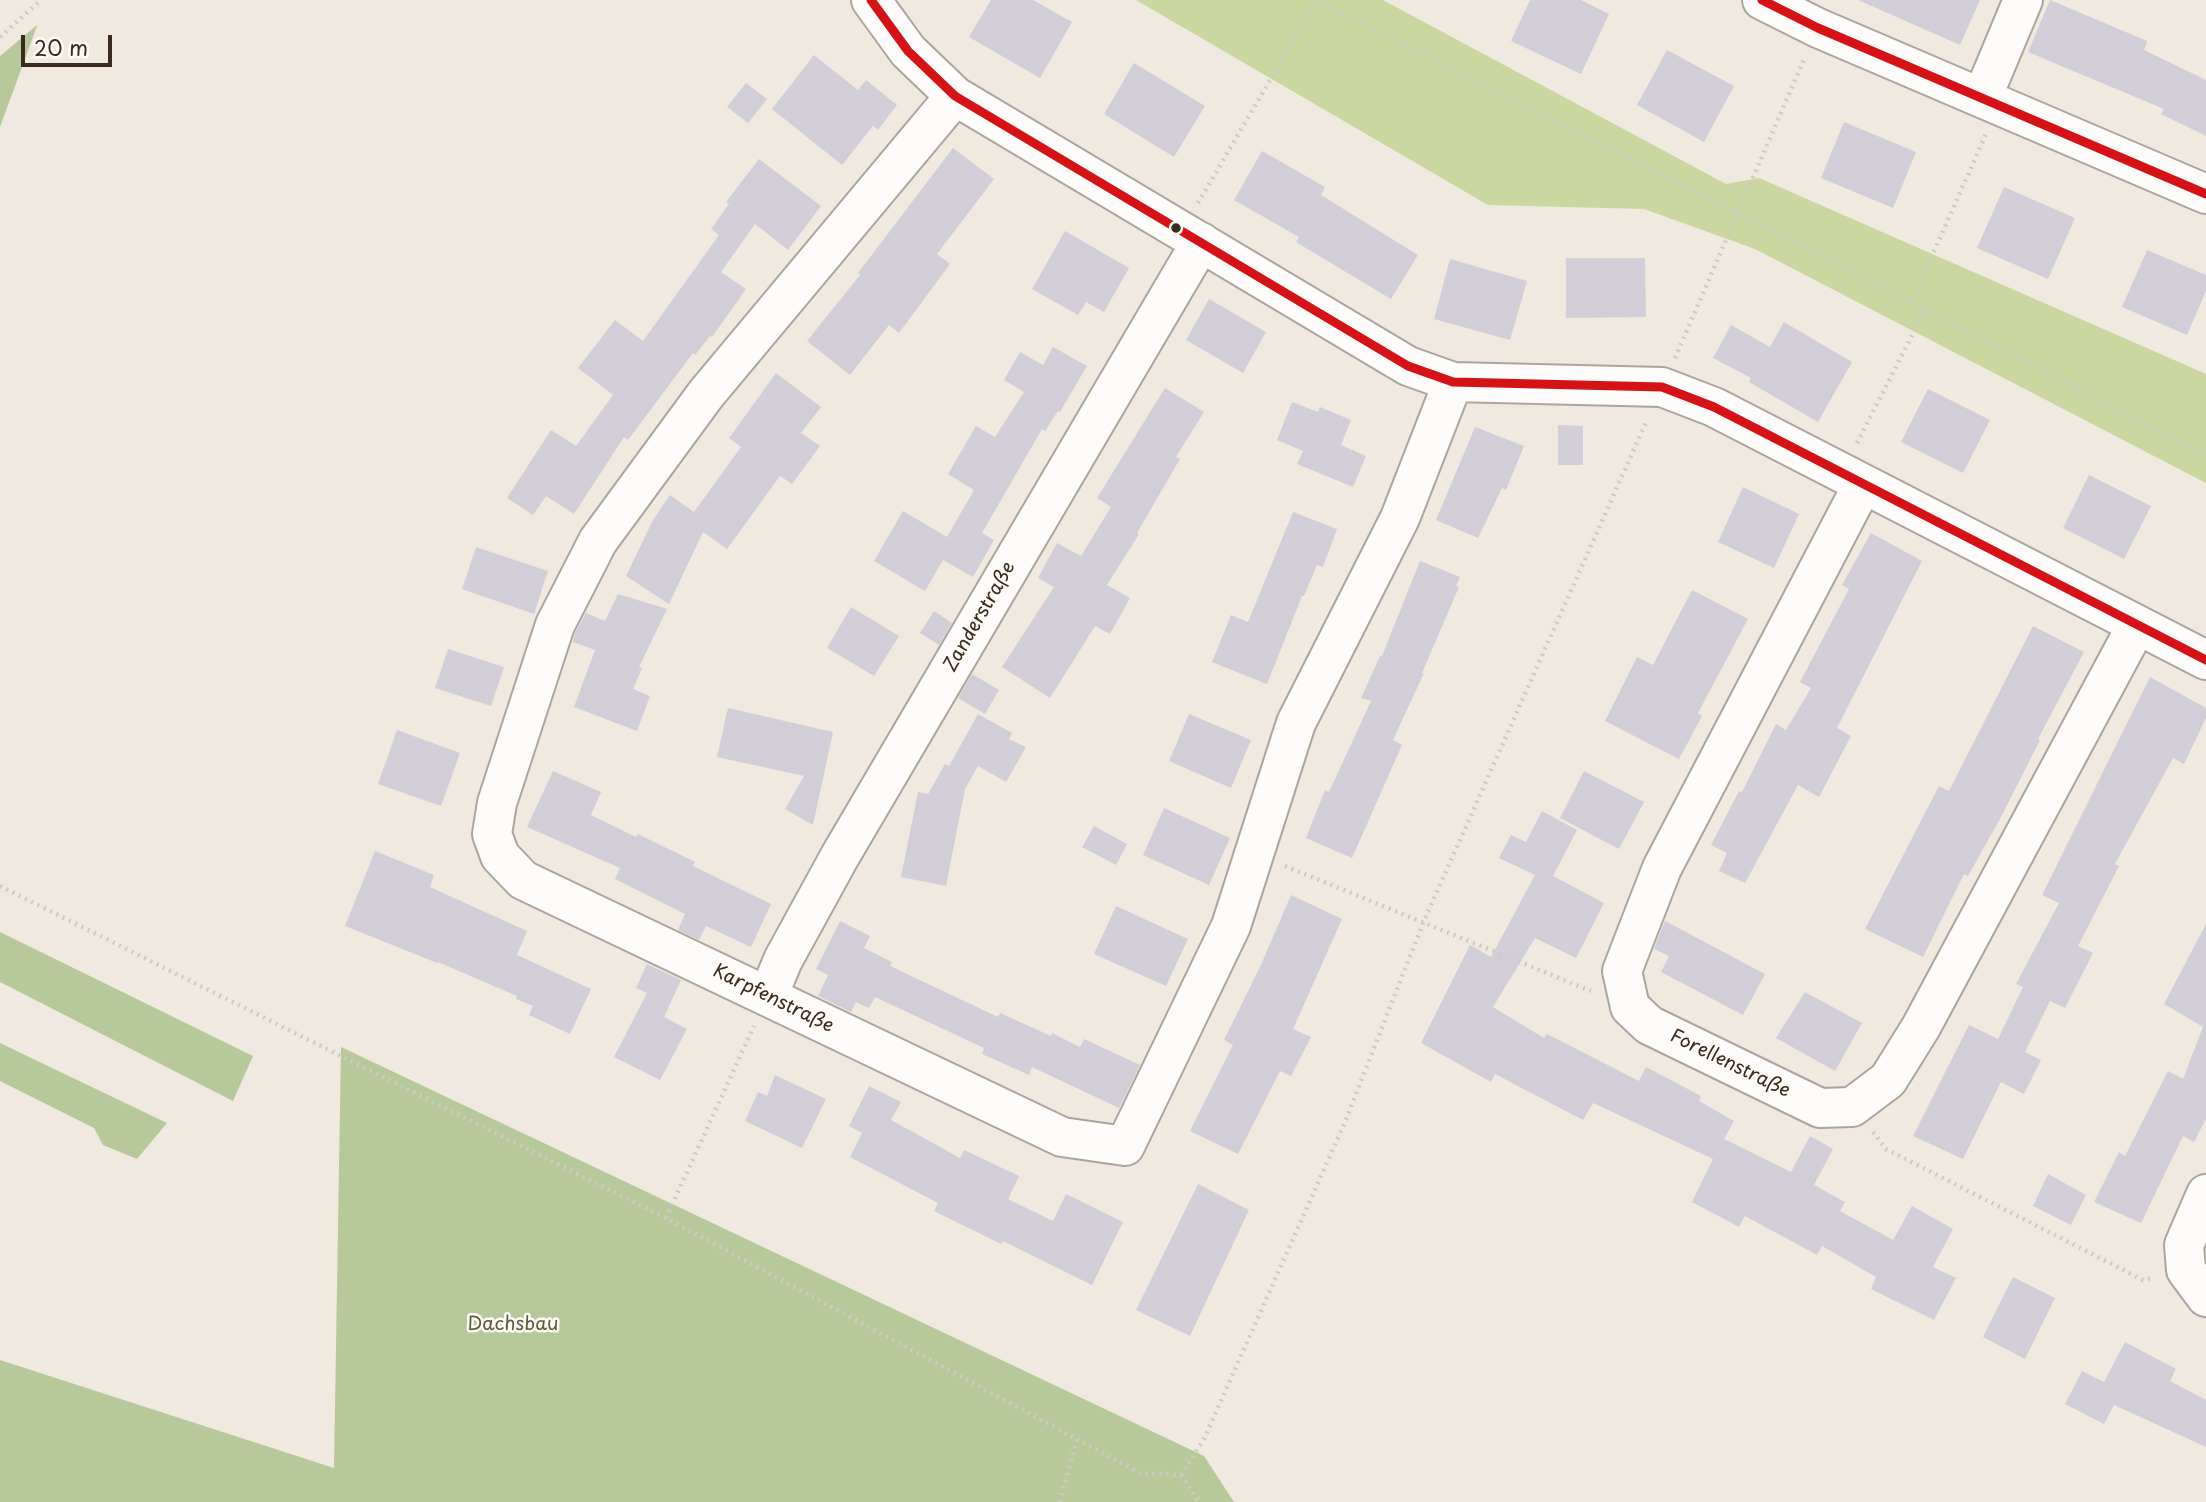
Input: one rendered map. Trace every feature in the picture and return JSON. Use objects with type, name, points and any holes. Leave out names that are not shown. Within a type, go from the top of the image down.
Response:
[{"type":"street","points":[[871,0],[908,51],[955,96],[1408,366],[1453,382],[1662,387],[1714,407],[2206,660]]},
{"type":"street","points":[[1762,0],[1818,28],[2206,194]]},
{"type":"street","points":[[1991,101],[2023,0]]},
{"type":"street","name":"Karpfenstraße","points":[[955,96],[706,394],[598,541],[555,625],[497,803],[492,834],[500,856],[523,880],[1062,1137],[1125,1146],[1231,926],[1296,723],[1400,518],[1453,382]]},
{"type":"street","name":"Zanderstraße","points":[[768,996],[783,960],[840,856],[1191,236]]},
{"type":"street","points":[[1630,1007],[1622,971],[1662,867],[1852,479]]},
{"type":"street","points":[[1852,1107],[1888,1080],[1921,1027],[2137,625]]},
{"type":"street","name":"Forellenstraße","points":[[1630,1007],[1649,1025],[1820,1108],[1852,1107]]},
{"type":"street","points":[[2196,1283],[2184,1245],[2206,1194]]},
{"type":"path","points":[[0,37],[41,0]]},
{"type":"path","points":[[1191,236],[1317,0],[1329,3],[2206,455]]},
{"type":"path","points":[[1181,1475],[1204,1439],[1345,1122],[1423,922],[1662,387],[1818,28]]},
{"type":"path","points":[[1911,303],[1991,101]]},
{"type":"path","points":[[1852,479],[1925,310]]},
{"type":"path","points":[[1255,853],[1630,1007]]},
{"type":"path","points":[[0,886],[666,1218],[1140,1472],[1181,1475]]},
{"type":"path","points":[[666,1218],[768,996]]},
{"type":"path","points":[[1852,1107],[1886,1149],[2143,1280],[2196,1283]]},
{"type":"path","points":[[1060,1502],[1077,1439]]},
{"type":"path","points":[[1181,1475],[1199,1502]]},
{"type":"green space","points":[[1136,0],[1383,0],[1726,184],[1759,178],[2206,374],[2206,483],[1755,249],[1644,209],[1488,205]]},
{"type":"green space","points":[[37,26],[0,127],[0,56]]},
{"type":"green space","points":[[0,932],[253,1056],[233,1101],[0,982]]},
{"type":"green space","points":[[0,1043],[167,1123],[137,1159],[103,1145],[94,1128],[0,1081]]},
{"type":"green space","name":"Dachsbau","points":[[341,1047],[1204,1456],[1234,1502],[0,1502],[0,1360],[334,1468]]},
{"type":"building","points":[[991,0],[1033,0],[1072,22],[1040,78],[969,37]]},
{"type":"building","points":[[1530,0],[1581,0],[1609,14],[1581,74],[1511,41]]},
{"type":"building","points":[[1858,0],[1980,0],[1960,45]]},
{"type":"building","points":[[2050,0],[2147,41],[2144,50],[2206,80],[2206,136],[2161,114],[2164,109],[2028,52]]},
{"type":"building","points":[[1667,50],[1734,86],[1704,142],[1637,105]]},
{"type":"building","points":[[814,55],[858,90],[866,80],[897,105],[878,130],[873,126],[842,165],[772,109]]},
{"type":"building","points":[[1134,63],[1205,106],[1174,157],[1104,114]]},
{"type":"building","points":[[746,83],[767,99],[748,123],[727,107]]},
{"type":"building","points":[[1844,122],[1916,152],[1893,208],[1821,178]]},
{"type":"building","points":[[953,148],[994,179],[937,254],[950,264],[899,333],[889,325],[850,375],[807,341],[860,275],[858,273]]},
{"type":"building","points":[[1262,151],[1325,187],[1321,195],[1418,255],[1391,299],[1296,242],[1299,237],[1234,200]]},
{"type":"building","points":[[759,159],[821,206],[788,250],[755,224],[721,272],[746,289],[712,337],[710,336],[695,355],[693,353],[628,440],[624,437],[574,514],[546,496],[533,515],[507,498],[551,430],[576,446],[613,395],[578,368],[615,320],[643,341],[719,235],[711,229],[729,204],[726,202]]},
{"type":"building","points":[[2004,187],[2075,218],[2048,279],[1977,248]]},
{"type":"building","points":[[1065,231],[1129,268],[1104,312],[1086,302],[1078,315],[1032,289]]},
{"type":"building","points":[[2147,250],[2206,275],[2206,291],[2187,335],[2122,307]]},
{"type":"building","points":[[1566,258],[1645,258],[1646,317],[1566,318]]},
{"type":"building","points":[[1450,259],[1527,281],[1510,340],[1434,319]]},
{"type":"building","points":[[1209,299],[1266,332],[1243,373],[1186,340]]},
{"type":"building","points":[[1784,322],[1852,362],[1818,422],[1749,382],[1751,378],[1713,358],[1731,325],[1770,347]]},
{"type":"building","points":[[1053,347],[1087,366],[1060,412],[1058,411],[1045,431],[1042,429],[982,533],[994,540],[973,577],[943,560],[925,591],[874,561],[903,511],[947,537],[974,490],[948,474],[976,426],[995,437],[1024,392],[1004,380],[1020,352],[1043,365]]},
{"type":"building","points":[[776,373],[821,407],[801,433],[820,446],[792,484],[780,476],[727,549],[703,532],[669,604],[626,576],[653,520],[670,495],[694,512],[741,447],[729,438]]},
{"type":"building","points":[[1165,388],[1204,412],[1176,457],[1180,459],[1137,533],[1139,534],[1107,585],[1130,598],[1110,634],[1095,626],[1050,698],[1002,667],[1054,587],[1038,578],[1057,543],[1081,556],[1111,507],[1097,498]]},
{"type":"building","points":[[1928,389],[1990,420],[1963,473],[1901,442]]},
{"type":"building","points":[[1292,402],[1318,412],[1320,407],[1351,420],[1341,445],[1366,456],[1353,487],[1297,464],[1303,451],[1277,440]]},
{"type":"building","points":[[1558,425],[1583,426],[1583,465],[1558,465]]},
{"type":"building","points":[[1475,427],[1524,446],[1506,490],[1502,488],[1478,538],[1436,520]]},
{"type":"building","points":[[2089,475],[2151,506],[2124,559],[2063,528]]},
{"type":"building","points":[[1743,487],[1799,514],[1774,568],[1718,542]]},
{"type":"building","points":[[1293,512],[1337,529],[1323,567],[1317,565],[1302,596],[1267,684],[1212,662],[1231,615],[1248,622]]},
{"type":"building","points":[[1871,533],[1922,561],[1837,728],[1851,736],[1819,797],[1798,785],[1745,883],[1719,871],[1727,853],[1711,845],[1739,791],[1742,792],[1776,724],[1786,730],[1811,688],[1800,682],[1849,589],[1842,585]]},
{"type":"building","points":[[476,547],[548,571],[534,614],[462,589]]},
{"type":"building","points":[[1420,561],[1460,577],[1456,586],[1459,587],[1393,740],[1402,745],[1352,858],[1306,838],[1325,790],[1329,792],[1371,701],[1361,698],[1382,656]]},
{"type":"building","points":[[1692,590],[1748,619],[1698,713],[1702,716],[1679,759],[1605,721],[1637,657],[1653,665]]},
{"type":"building","points":[[618,594],[667,609],[639,667],[642,668],[633,689],[650,696],[637,731],[574,707],[595,650],[573,642],[575,633],[586,613],[605,621]]},
{"type":"building","points":[[851,607],[899,636],[874,676],[827,648]]},
{"type":"building","points":[[934,611],[952,623],[939,645],[920,633]]},
{"type":"building","points":[[2033,626],[2084,652],[2001,817],[1968,876],[1964,874],[1923,957],[1865,929],[1939,786],[1949,791]]},
{"type":"building","points":[[448,649],[504,667],[491,706],[435,688]]},
{"type":"building","points":[[972,674],[999,690],[985,714],[958,698]]},
{"type":"building","points":[[2150,677],[2206,708],[2206,718],[2184,764],[2173,758],[2115,864],[2119,866],[2078,946],[2093,953],[2065,1008],[2050,1001],[2025,1052],[2041,1060],[2024,1094],[2001,1082],[1963,1159],[1913,1136],[1969,1025],[1998,1039],[2023,987],[2016,984],[2059,903],[2042,895]]},
{"type":"building","points":[[728,708],[833,732],[813,825],[785,809],[804,776],[717,757]]},
{"type":"building","points":[[978,714],[1012,733],[1009,739],[1026,747],[1006,782],[978,766],[965,789],[946,886],[901,877],[918,792],[928,794],[945,764],[949,766]]},
{"type":"building","points":[[1189,714],[1251,740],[1231,788],[1169,761]]},
{"type":"building","points":[[397,730],[460,753],[441,806],[378,784]]},
{"type":"building","points":[[553,771],[601,792],[591,815],[695,862],[693,866],[771,904],[751,947],[706,926],[699,940],[678,930],[685,914],[615,879],[620,868],[527,827]]},
{"type":"building","points":[[1584,771],[1644,802],[1619,849],[1560,818]]},
{"type":"building","points":[[1164,808],[1230,838],[1209,885],[1143,855]]},
{"type":"building","points":[[1542,811],[1577,830],[1553,876],[1604,903],[1576,958],[1535,938],[1493,1007],[1544,1038],[1547,1034],[1639,1081],[1646,1067],[1701,1096],[1699,1101],[1734,1121],[1724,1139],[1791,1172],[1810,1136],[1833,1149],[1814,1185],[1845,1202],[1840,1211],[1893,1240],[1912,1206],[1953,1229],[1933,1267],[1956,1278],[1934,1320],[1871,1289],[1876,1277],[1822,1246],[1817,1255],[1745,1216],[1739,1227],[1692,1202],[1713,1159],[1593,1103],[1583,1120],[1495,1074],[1491,1082],[1421,1043],[1470,945],[1491,957],[1535,875],[1499,858],[1511,835],[1526,842]]},
{"type":"building","points":[[1094,826],[1127,844],[1116,865],[1082,847]]},
{"type":"building","points":[[375,851],[434,875],[430,887],[527,931],[517,955],[591,989],[570,1034],[529,1015],[533,1006],[516,999],[517,996],[345,926]]},
{"type":"building","points":[[1291,895],[1342,919],[1293,1029],[1311,1037],[1291,1076],[1280,1071],[1238,1154],[1190,1131],[1233,1045],[1224,1040]]},
{"type":"building","points":[[1116,906],[1188,939],[1166,986],[1094,954]]},
{"type":"building","points":[[840,921],[870,936],[864,948],[892,962],[890,966],[998,1017],[1000,1013],[1080,1047],[1084,1039],[1140,1065],[1119,1108],[1032,1067],[1029,1075],[982,1054],[984,1048],[875,997],[869,1008],[856,1002],[851,1012],[818,996],[828,975],[816,969]]},
{"type":"building","points":[[1665,921],[1765,974],[1743,1015],[1661,972],[1669,956],[1654,949]]},
{"type":"building","points":[[2206,924],[2206,1119],[2194,1142],[2183,1136],[2141,1223],[2094,1202],[2119,1152],[2125,1156],[2168,1071],[2183,1079],[2203,1027],[2164,1004]]},
{"type":"building","points":[[647,964],[681,980],[664,1017],[687,1029],[660,1080],[614,1057],[647,993],[636,988]]},
{"type":"building","points":[[1805,992],[1862,1023],[1835,1071],[1776,1038]]},
{"type":"building","points":[[775,1075],[826,1099],[802,1148],[745,1121],[758,1092],[767,1096]]},
{"type":"building","points":[[869,1086],[901,1102],[891,1120],[960,1158],[964,1150],[1019,1176],[1008,1199],[1053,1221],[1066,1194],[1123,1222],[1092,1285],[934,1211],[938,1203],[850,1157],[862,1133],[849,1126]]},
{"type":"building","points":[[2048,1174],[2086,1195],[2071,1225],[2033,1206]]},
{"type":"building","points":[[1198,1184],[1249,1210],[1190,1336],[1136,1310]]},
{"type":"building","points":[[2013,1277],[2055,1298],[2025,1359],[1983,1337]]},
{"type":"building","points":[[2125,1342],[2176,1369],[2170,1381],[2206,1400],[2206,1447],[2114,1405],[2104,1424],[2065,1404],[2082,1371],[2104,1382]]},
{"type":"transit line","points":[[871,0],[908,51],[955,96],[1408,366],[1453,382],[1662,387],[1714,407],[2206,660]]},
{"type":"transit line","points":[[1762,0],[1818,28],[2206,194]]}]
